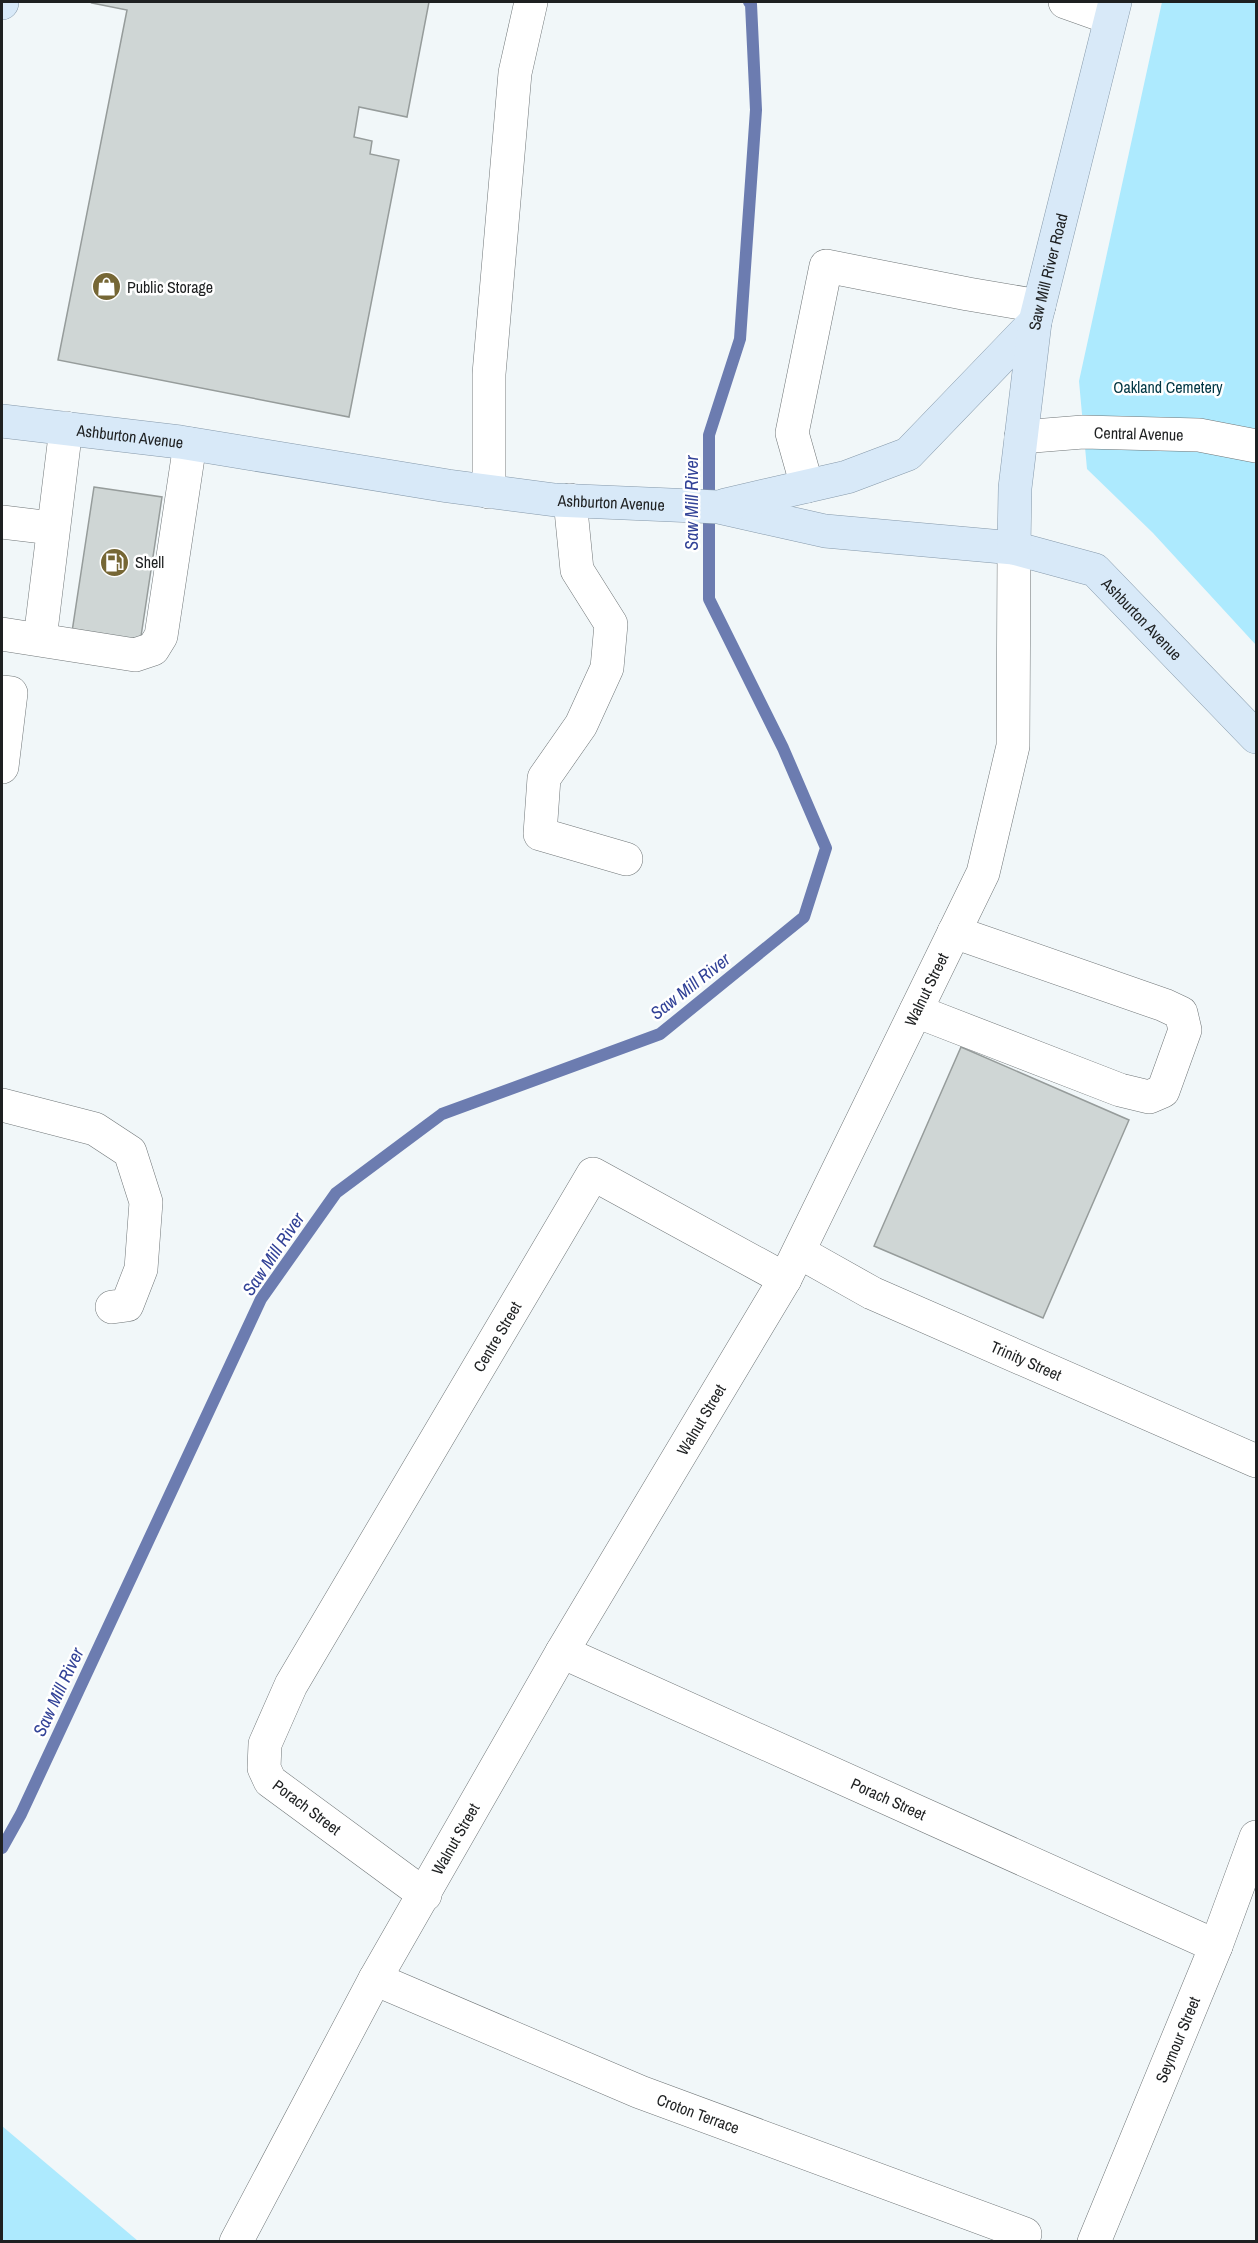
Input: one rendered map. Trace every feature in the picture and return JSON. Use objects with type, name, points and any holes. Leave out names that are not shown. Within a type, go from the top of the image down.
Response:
[{"type":"main road","name":"Saw Mill River Road","points":[[1014,548],[1015,488],[1037,314],[1112,10]]},
{"type":"main road","points":[[718,507],[847,477],[908,454],[1037,314]]},
{"type":"main road","name":"Ashburton Avenue","points":[[2,421],[190,444],[489,492],[555,500],[718,507],[825,531],[1014,548],[1095,570],[1257,737]]},
{"type":"street","points":[[489,492],[489,374],[516,73],[531,2]]},
{"type":"street","points":[[1065,2],[1112,10]]},
{"type":"street","points":[[807,486],[792,433],[826,266],[968,294],[1037,314]]},
{"type":"street","points":[[40,639],[66,428]]},
{"type":"street","name":"Central Avenue","points":[[1021,436],[1083,432],[1199,435],[1257,446]]},
{"type":"street","points":[[2,634],[135,655],[153,649],[161,636],[190,444]]},
{"type":"street","points":[[570,500],[577,570],[611,624],[607,668],[581,725],[544,778],[540,834],[626,859]]},
{"type":"street","points":[[2,522],[52,528]]},
{"type":"street","name":"Walnut Street","points":[[236,2241],[375,1979],[562,1652],[792,1265],[983,873],[1013,746],[1014,548]]},
{"type":"street","points":[[2,692],[11,693],[2,767]]},
{"type":"street","points":[[916,1011],[1120,1090],[1149,1097],[1163,1091],[1185,1030],[1181,1013],[1164,1005],[954,932]]},
{"type":"street","points":[[2,1105],[95,1129],[130,1152],[146,1202],[141,1269],[127,1305],[112,1307]]},
{"type":"street","name":"Centre Street","points":[[291,1685],[593,1174],[792,1265]]},
{"type":"street","name":"Trinity Street","points":[[792,1265],[872,1293],[1257,1461]]},
{"type":"street","name":"Porach Street","points":[[562,1652],[1216,1946]]},
{"type":"street","name":"Porach Street","points":[[291,1685],[265,1744],[264,1768],[270,1781],[425,1895]]},
{"type":"street","name":"Seymour Street","points":[[1094,2241],[1216,1946],[1257,1837]]},
{"type":"street","name":"Croton Terrace","points":[[375,1979],[640,2092],[1025,2234]]},
{"type":"green space","name":"Oakland Cemetery","points":[[1162,2],[1256,2],[1256,645],[1153,533],[1087,469],[1079,381]]},
{"type":"green space","points":[[2,2126],[138,2241],[2,2241]]},
{"type":"building","points":[[93,2],[429,2],[407,117],[359,107],[354,137],[372,141],[370,154],[399,160],[349,417],[58,360],[127,10]]},
{"type":"building","points":[[94,487],[162,497],[140,643],[72,632]]},
{"type":"building","points":[[961,1047],[1129,1120],[1043,1318],[874,1246]]},
{"type":"waterway","name":"Saw Mill River","points":[[2,1848],[21,1814],[261,1299],[336,1193],[442,1114],[660,1034],[804,917],[826,848],[783,748],[709,599],[709,435],[740,339],[756,110],[751,4],[749,2]]},
{"type":"place","name":"Public Storage","points":[[106,287]]},
{"type":"place","name":"Shell","points":[[114,562]]}]
